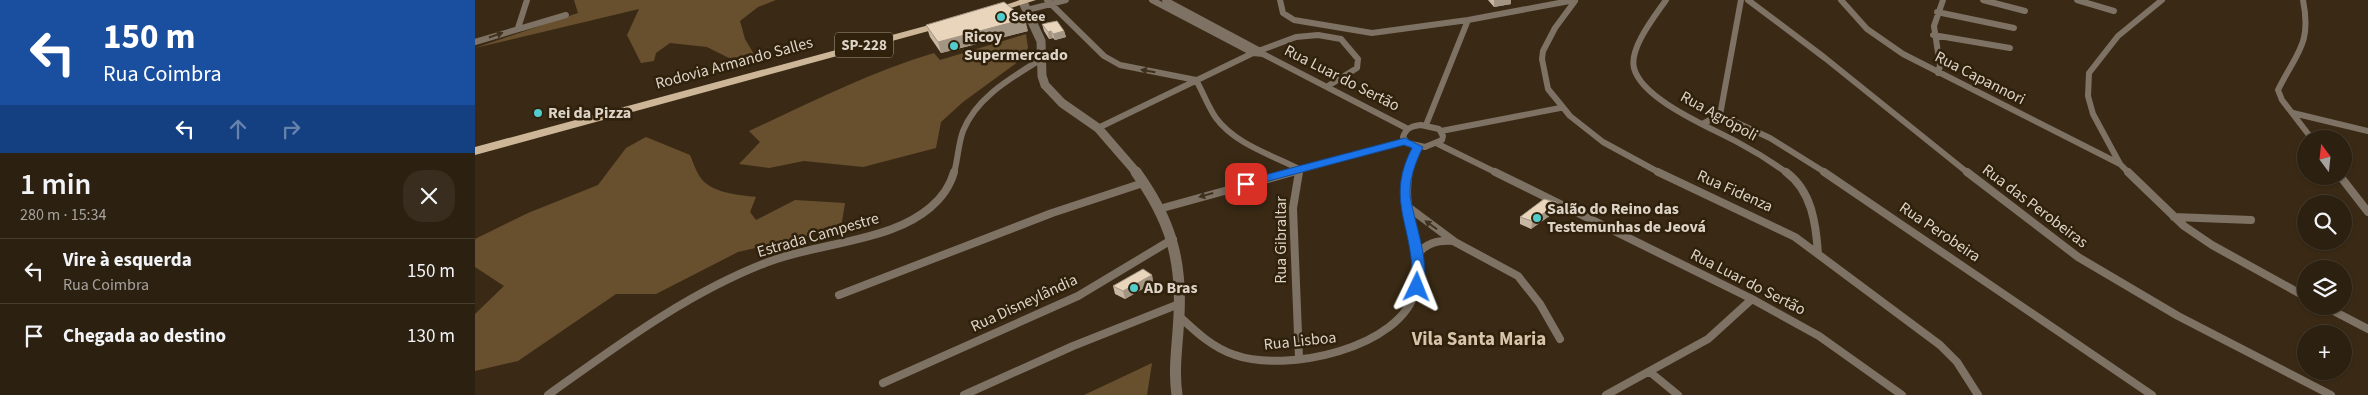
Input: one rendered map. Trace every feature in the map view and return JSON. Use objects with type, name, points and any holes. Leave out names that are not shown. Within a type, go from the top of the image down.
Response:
[{"type":"main road","points":[[985,13],[1027,4]]},
{"type":"main road","name":"Rodovia Armando Salles","points":[[475,151],[956,20]]},
{"type":"street","points":[[518,28],[527,0]]},
{"type":"street","points":[[1066,0],[1027,4],[1039,34],[1043,58],[1042,74],[1045,84],[1052,94],[1098,128],[1128,161],[1169,227],[1179,275],[1179,316],[1174,354],[1177,395]]},
{"type":"street","name":"Rua Luar do Sertão","points":[[1152,0],[1165,2],[1408,128]]},
{"type":"street","points":[[1282,1],[1286,16],[1308,24],[1341,30],[1377,33],[1468,20],[1575,0]]},
{"type":"street","name":"Rua Fidenza","points":[[1575,0],[1549,39],[1541,58],[1542,74],[1560,108],[1587,132],[1629,159],[1771,222],[1818,254],[1940,345],[1957,362],[1978,395]]},
{"type":"street","name":"Rua Agrópoli","points":[[1666,0],[1638,48],[1634,63],[1636,77],[1648,91],[1741,143],[1792,176],[1805,192],[1817,236],[1818,254]]},
{"type":"street","points":[[1705,123],[1720,115],[1741,0]]},
{"type":"street","name":"Rua das Perobeiras","points":[[1748,0],[1825,58],[2019,214],[2078,256],[2178,316],[2331,395]]},
{"type":"street","name":"Rua Capannori","points":[[1841,0],[1850,13],[1870,32],[1938,72],[2119,164]]},
{"type":"street","points":[[1938,72],[1939,60],[1933,35],[1937,12],[1943,0]]},
{"type":"street","points":[[1983,0],[2025,11]]},
{"type":"street","points":[[2077,0],[2115,11]]},
{"type":"street","points":[[2162,0],[2118,36],[2089,73],[2088,96],[2093,114],[2119,164],[2174,217],[2212,245],[2297,292]]},
{"type":"street","points":[[2303,0],[2307,38],[2304,48],[2278,90],[2281,100],[2306,130]]},
{"type":"street","points":[[1049,2],[1104,56],[1120,65],[1196,80]]},
{"type":"street","name":"Rua Luar do Sertão","points":[[1165,2],[1253,53]]},
{"type":"street","points":[[1937,12],[2015,28]]},
{"type":"street","points":[[475,42],[566,15]]},
{"type":"street","points":[[1425,125],[1468,20]]},
{"type":"street","points":[[1304,35],[1309,29],[1308,24]]},
{"type":"street","points":[[1337,38],[1341,30]]},
{"type":"street","points":[[1098,128],[1253,53],[1261,52],[1304,35],[1337,38],[1347,45],[1359,62],[1357,68],[1328,86]]},
{"type":"street","points":[[1933,35],[2010,48]]},
{"type":"street","name":"Estrada Campestre","points":[[548,395],[677,305],[736,275],[782,257],[877,234],[917,217],[941,198],[952,182],[962,132],[980,104],[999,86],[1043,58]]},
{"type":"street","points":[[1196,80],[1217,119],[1226,129],[1242,140],[1299,169]]},
{"type":"street","points":[[1405,141],[1403,137],[1408,128],[1425,125],[1441,131],[1560,108]]},
{"type":"street","points":[[2293,113],[2368,131]]},
{"type":"street","name":"Rua Perobeira","points":[[1720,115],[1770,138],[1808,162],[2152,395]]},
{"type":"street","points":[[1159,209],[1405,141],[1418,147],[1438,144],[1443,138],[1441,131]]},
{"type":"street","name":"Rua Luar do Sertão","points":[[1438,144],[1752,299],[1819,336],[1902,395]]},
{"type":"street","name":"Rua Lisboa","points":[[1179,316],[1209,344],[1235,356],[1259,360],[1299,358],[1352,349],[1370,341],[1391,326],[1408,305],[1417,287],[1418,269],[1404,193],[1407,176],[1418,147]]},
{"type":"street","name":"Rua Gibraltar","points":[[1299,169],[1293,208],[1299,358]]},
{"type":"street","points":[[839,295],[1052,213],[1143,183]]},
{"type":"street","points":[[2347,185],[2368,212]]},
{"type":"street","points":[[1408,207],[1455,242],[1518,276],[1540,304],[1560,339]]},
{"type":"street","points":[[2174,217],[2251,220]]},
{"type":"street","name":"Rua Disneylândia","points":[[883,383],[1078,296],[1173,239]]},
{"type":"street","points":[[1416,256],[1424,245],[1433,241],[1455,242]]},
{"type":"street","points":[[1606,395],[1708,339],[1752,299]]},
{"type":"street","points":[[964,395],[1073,346],[1179,304]]},
{"type":"street","points":[[2340,315],[2368,330]]},
{"type":"street","points":[[1650,372],[1678,395]]},
{"type":"shaded area","points":[[574,0],[776,0],[758,7],[740,21],[745,39],[755,56],[729,58],[707,47],[670,43],[656,53],[654,61],[641,63],[627,35],[639,9],[475,48],[578,13]]},
{"type":"shaded area","points":[[1026,34],[1028,48],[1015,64],[963,102],[941,122],[936,148],[863,167],[804,161],[769,168],[739,164],[760,142],[749,131],[840,89],[887,69],[934,53],[940,60]]},
{"type":"shaded area","points":[[646,137],[690,155],[700,177],[711,187],[725,192],[756,197],[750,212],[756,220],[795,200],[845,203],[841,228],[738,252],[656,294],[616,294],[518,361],[475,371],[475,314],[504,286],[475,267],[475,239],[528,213],[598,185],[626,148]]},
{"type":"shaded area","points":[[1152,363],[1147,395],[1084,395]]},
{"type":"building","points":[[1004,2],[1025,19],[938,42],[926,25]]},
{"type":"building","points":[[1057,21],[1064,31],[1053,34],[1051,31],[1048,32],[1042,24]]},
{"type":"building","points":[[1544,199],[1556,202],[1556,205],[1532,221],[1520,217]]},
{"type":"building","points":[[1143,269],[1152,275],[1123,291],[1113,286]]},
{"type":"place","name":"Setee","points":[[1001,17]]},
{"type":"place","name":"Ricoy Supermercado","points":[[954,46]]},
{"type":"place","name":"Rei da Pizza","points":[[538,113]]},
{"type":"place","name":"Salão do Reino das Testemunhas de Jeová","points":[[1537,218]]},
{"type":"place","name":"AD Bras","points":[[1134,288]]},
{"type":"district","name":"Vila Santa Maria","points":[[1479,339]]},
{"type":"route","points":[[1246,184],[1405,141],[1410,145],[1418,147],[1409,164],[1404,193],[1418,269],[1417,287]]}]
